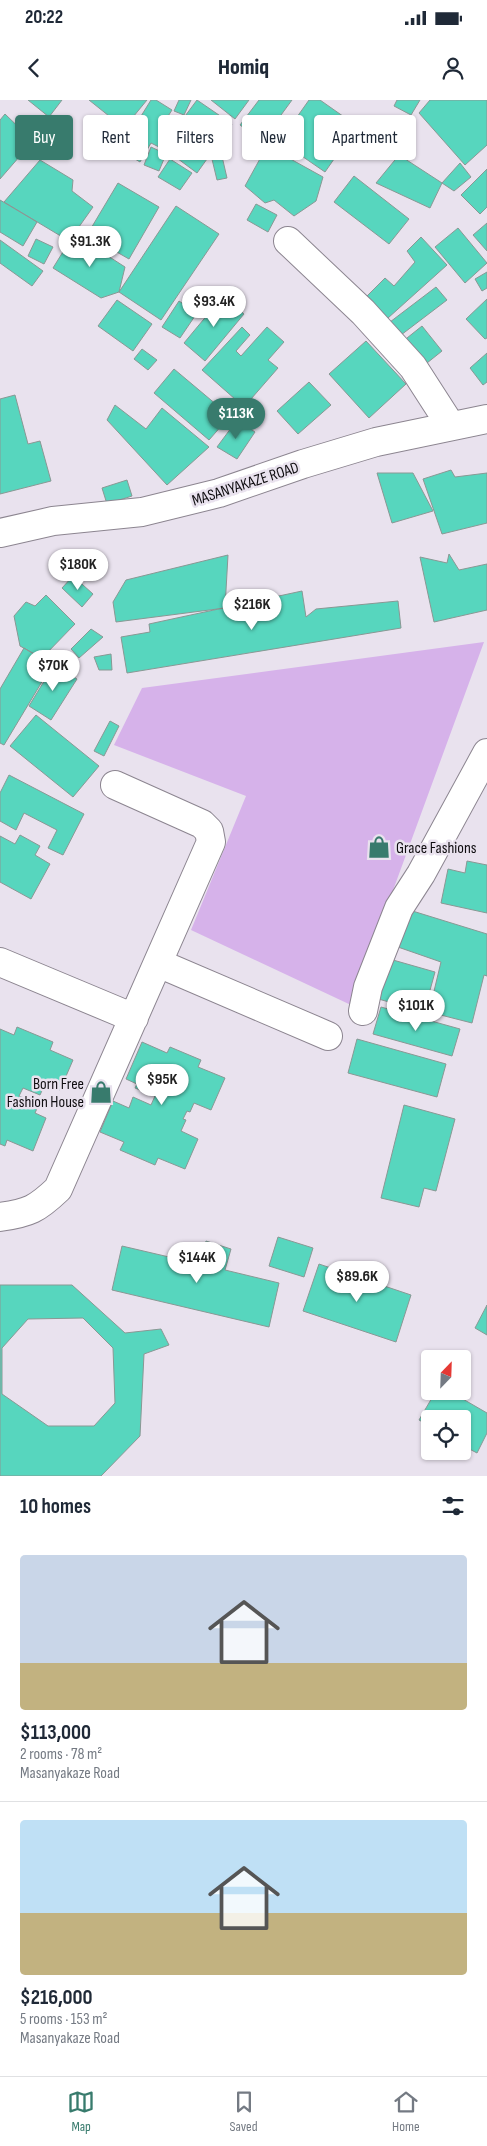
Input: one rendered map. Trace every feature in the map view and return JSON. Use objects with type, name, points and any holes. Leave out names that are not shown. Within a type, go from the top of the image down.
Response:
[{"type":"street","points":[[288,241],[363,312],[413,367],[451,426]]},
{"type":"street","name":"MASANYAKAZE ROAD","points":[[0,532],[53,521],[142,512],[219,493],[303,464],[376,442],[487,419]]},
{"type":"street","points":[[363,1011],[368,987],[398,908],[421,874],[487,753]]},
{"type":"street","points":[[8,1212],[44,1201],[58,1189],[211,842],[209,831],[202,824],[115,785]]},
{"type":"street","points":[[0,962],[134,1018]]},
{"type":"street","points":[[158,963],[328,1036]]},
{"type":"shaded area","points":[[484,642],[351,1005],[191,930],[246,796],[114,745],[142,688]]},
{"type":"building","points":[[28,100],[62,100],[51,115],[47,115]]},
{"type":"building","points":[[89,100],[147,100],[135,115],[108,115]]},
{"type":"building","points":[[151,100],[156,100],[172,110],[169,115],[158,115],[158,146],[151,143],[148,148],[148,115],[142,115]]},
{"type":"building","points":[[179,100],[191,100],[184,115],[174,111]]},
{"type":"building","points":[[197,100],[219,115],[186,115]]},
{"type":"building","points":[[211,100],[249,100],[235,119]]},
{"type":"building","points":[[259,100],[292,100],[281,115],[248,115]]},
{"type":"building","points":[[309,100],[320,100],[341,115],[314,115],[314,160],[333,160],[325,172],[304,158],[304,115],[298,115]]},
{"type":"building","points":[[397,100],[420,100],[411,115],[394,106]]},
{"type":"building","points":[[430,100],[487,100],[487,145],[465,165],[419,113]]},
{"type":"building","points":[[5,114],[15,124],[16,160],[0,179],[0,120]]},
{"type":"building","points":[[151,147],[158,150],[158,160],[164,160],[159,171],[144,165],[146,160],[148,160]]},
{"type":"building","points":[[40,160],[73,180],[72,191],[93,207],[69,241],[4,202]]},
{"type":"building","points":[[169,160],[192,173],[180,190],[158,177]]},
{"type":"building","points":[[180,160],[206,160],[197,173]]},
{"type":"building","points":[[212,160],[223,160],[227,178],[217,180]]},
{"type":"building","points":[[259,160],[292,160],[323,177],[316,201],[294,216],[274,200],[265,203],[245,186]]},
{"type":"building","points":[[395,160],[407,160],[442,183],[430,208],[376,183]]},
{"type":"building","points":[[460,163],[471,177],[454,191],[442,183]]},
{"type":"building","points":[[487,169],[487,207],[480,214],[461,195]]},
{"type":"building","points":[[354,176],[409,219],[389,244],[334,202]]},
{"type":"building","points":[[118,183],[159,207],[129,259],[87,235]]},
{"type":"building","points":[[0,200],[37,222],[23,246],[0,232]]},
{"type":"building","points":[[256,204],[277,215],[268,232],[247,220]]},
{"type":"building","points":[[176,206],[219,234],[161,320],[119,292]]},
{"type":"building","points":[[487,223],[487,251],[473,235]]},
{"type":"building","points":[[458,228],[487,263],[465,283],[435,247]]},
{"type":"building","points":[[74,234],[125,267],[119,292],[101,298],[53,268]]},
{"type":"building","points":[[421,237],[447,265],[388,318],[365,298],[385,278],[394,286],[415,262],[407,251]]},
{"type":"building","points":[[36,239],[53,247],[44,264],[28,256]]},
{"type":"building","points":[[0,240],[43,271],[32,286],[0,263]]},
{"type":"building","points":[[487,272],[487,288],[482,291],[475,279]]},
{"type":"building","points":[[436,287],[447,300],[401,335],[390,322]]},
{"type":"building","points":[[223,296],[244,314],[205,361],[184,343]]},
{"type":"building","points":[[487,299],[487,338],[485,339],[466,319]]},
{"type":"building","points":[[117,300],[152,324],[133,351],[98,326]]},
{"type":"building","points":[[179,301],[197,313],[180,338],[162,327]]},
{"type":"building","points":[[422,326],[442,351],[422,367],[402,342]]},
{"type":"building","points":[[242,327],[250,335],[236,351],[241,356],[267,327],[284,342],[268,360],[278,368],[244,407],[202,370]]},
{"type":"building","points":[[366,341],[406,384],[369,418],[329,374]]},
{"type":"building","points":[[142,349],[157,360],[148,370],[134,359]]},
{"type":"building","points":[[487,353],[487,382],[483,385],[470,368]]},
{"type":"building","points":[[174,369],[230,416],[209,440],[154,393]]},
{"type":"building","points":[[309,382],[331,405],[298,434],[277,411]]},
{"type":"building","points":[[15,395],[28,444],[40,441],[51,481],[0,494],[0,399]]},
{"type":"building","points":[[115,405],[146,429],[162,408],[209,447],[167,485],[107,420]]},
{"type":"building","points":[[237,420],[255,432],[237,459],[217,447]]},
{"type":"building","points":[[451,470],[455,477],[487,473],[487,523],[442,534],[423,479]]},
{"type":"building","points":[[377,473],[413,473],[433,511],[392,523]]},
{"type":"building","points":[[127,480],[132,496],[107,504],[102,488]]},
{"type":"building","points":[[449,554],[459,570],[487,564],[487,610],[434,622],[420,557],[447,563]]},
{"type":"building","points":[[228,555],[225,608],[116,622],[113,602],[126,580]]},
{"type":"building","points":[[73,576],[93,594],[82,607],[62,588]]},
{"type":"building","points":[[302,591],[306,617],[316,609],[398,601],[401,628],[127,673],[121,637],[150,632],[149,624]]},
{"type":"building","points":[[46,595],[75,624],[42,658],[20,646],[14,616],[26,602],[35,606]]},
{"type":"building","points":[[91,629],[103,637],[79,658],[71,649]]},
{"type":"building","points":[[24,648],[52,665],[4,745],[0,743],[0,689]]},
{"type":"building","points":[[111,654],[112,670],[99,670],[94,657]]},
{"type":"building","points":[[54,665],[77,679],[51,720],[29,706]]},
{"type":"building","points":[[36,715],[99,766],[73,797],[10,746]]},
{"type":"building","points":[[110,721],[119,726],[104,756],[94,751]]},
{"type":"building","points":[[9,775],[84,814],[63,855],[48,848],[57,830],[24,813],[16,830],[0,821],[0,793]]},
{"type":"building","points":[[20,835],[40,846],[35,855],[50,864],[31,899],[0,882],[0,836],[15,844]]},
{"type":"building","points":[[467,861],[487,865],[487,913],[441,903],[448,869],[465,873]]},
{"type":"building","points":[[406,909],[487,934],[487,976],[484,975],[472,1023],[429,1012],[441,962],[395,946]]},
{"type":"building","points":[[386,958],[435,972],[424,1012],[375,998]]},
{"type":"building","points":[[381,1007],[460,1029],[452,1056],[373,1034]]},
{"type":"building","points":[[17,1027],[53,1042],[50,1050],[73,1060],[60,1090],[45,1084],[40,1095],[23,1088],[19,1096],[39,1104],[35,1113],[46,1118],[33,1151],[7,1140],[5,1146],[0,1144],[0,1029],[14,1035]]},
{"type":"building","points":[[357,1039],[446,1064],[437,1097],[348,1073]]},
{"type":"building","points":[[142,1042],[167,1053],[170,1047],[201,1060],[198,1067],[225,1078],[211,1110],[194,1103],[190,1112],[187,1111],[183,1119],[186,1120],[181,1131],[198,1139],[185,1169],[158,1158],[155,1165],[120,1150],[124,1142],[100,1132],[113,1101],[129,1108],[133,1097],[151,1105],[155,1096],[135,1088],[137,1084],[126,1079]]},
{"type":"building","points":[[404,1105],[455,1119],[436,1191],[424,1188],[419,1207],[381,1198]]},
{"type":"building","points":[[278,1237],[313,1248],[304,1277],[269,1266]]},
{"type":"building","points":[[206,1241],[231,1249],[225,1270],[279,1283],[269,1327],[112,1290],[122,1246],[199,1264]]},
{"type":"building","points":[[319,1264],[411,1295],[396,1342],[303,1311]]},
{"type":"building","points":[[0,1285],[72,1285],[125,1333],[161,1329],[169,1345],[144,1354],[140,1436],[101,1476],[0,1476]],"holes":[[[83,1318],[113,1348],[115,1403],[94,1426],[48,1426],[2,1394],[2,1348],[28,1319]]]},
{"type":"building","points":[[487,1305],[487,1335],[475,1328]]},
{"type":"building","points":[[431,1400],[465,1400],[487,1413],[487,1433],[477,1453],[471,1450],[471,1410],[425,1410]]},
{"type":"place","name":"Grace Fashions","points":[[379,847]]},
{"type":"place","name":"Born Free Fashion House","points":[[101,1092]]}]
